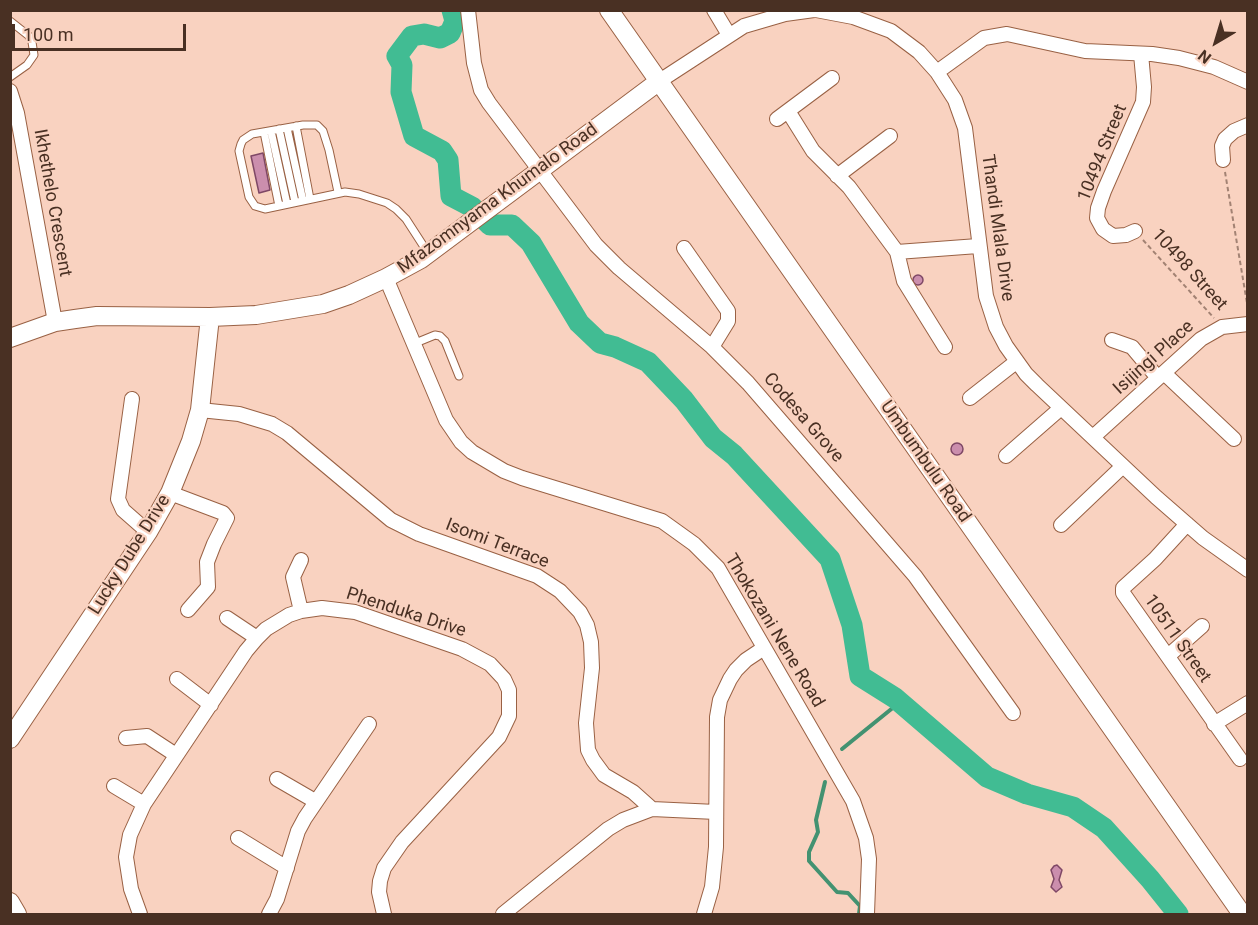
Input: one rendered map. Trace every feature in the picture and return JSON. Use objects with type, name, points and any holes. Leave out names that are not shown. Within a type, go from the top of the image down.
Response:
[{"type":"street","name":"Codesa Grove","points":[[468,10],[474,63],[482,90],[489,103],[540,170],[606,255],[712,347],[748,383],[915,576],[1013,713]]},
{"type":"street","name":"Umbumbulu Road","points":[[609,10],[1242,915]]},
{"type":"street","points":[[714,10],[729,35]]},
{"type":"street","name":"Thandi Mlala Drive","points":[[658,82],[744,26],[785,14],[815,10],[853,16],[905,40],[937,72],[955,100],[965,128],[986,296],[1006,346],[1016,362],[1031,380],[1186,525],[1248,570]]},
{"type":"street","points":[[937,72],[984,38],[1007,34],[1085,51],[1179,58],[1214,67],[1248,82]]},
{"type":"street","name":"10494 Street","points":[[1136,231],[1113,236],[1103,229],[1097,218],[1104,191],[1143,102],[1142,54]]},
{"type":"street","points":[[832,78],[782,115],[857,198],[897,252],[904,281],[945,347]]},
{"type":"street","name":"Mfazomnyama Khumalo Road","points":[[10,338],[56,322],[96,316],[256,315],[323,304],[350,295],[386,278],[428,253],[658,82]]},
{"type":"street","name":"Ikhethelo Crescent","points":[[10,91],[17,113],[56,322]]},
{"type":"street","points":[[1223,160],[1222,146],[1226,139],[1234,131],[1248,125]]},
{"type":"street","points":[[837,176],[890,136]]},
{"type":"street","points":[[897,252],[978,246]]},
{"type":"street","points":[[684,248],[728,311],[728,321],[712,347]]},
{"type":"street","name":"Thokozani Nene Road","points":[[386,278],[446,420],[461,442],[472,452],[504,471],[522,478],[647,515],[675,528],[718,568],[853,801],[866,838],[869,859],[867,914]]},
{"type":"street","name":"Lucky Dube Drive","points":[[10,739],[148,532],[170,492],[191,441],[200,410],[210,316]]},
{"type":"street","name":"Isijingi Place","points":[[1093,437],[1201,339],[1222,327],[1248,324]]},
{"type":"street","points":[[1112,340],[1132,347],[1161,376],[1234,439]]},
{"type":"street","points":[[970,398],[1016,362]]},
{"type":"street","points":[[132,399],[118,499],[123,510],[148,532]]},
{"type":"street","points":[[1006,456],[1061,408]]},
{"type":"street","name":"Isomi Terrace","points":[[200,410],[239,414],[272,424],[287,433],[391,520],[419,534],[537,576],[560,591],[580,612],[587,625],[591,642],[592,668],[586,723],[588,750],[604,775],[633,792],[652,809]]},
{"type":"street","points":[[1060,525],[1123,466]]},
{"type":"street","points":[[170,492],[223,513],[227,518],[213,544],[207,562],[208,587],[188,610]]},
{"type":"street","name":"10511 Street","points":[[1186,525],[1122,590],[1240,759]]},
{"type":"street","points":[[301,560],[293,577],[301,611]]},
{"type":"street","name":"Phenduka Drive","points":[[140,915],[131,889],[126,857],[130,836],[144,804],[257,638],[277,621],[301,611],[322,608],[355,612],[462,649],[490,664],[504,679],[509,690],[509,716],[499,737],[402,842],[384,868],[379,892],[384,915]]},
{"type":"street","points":[[227,618],[257,638]]},
{"type":"street","points":[[1168,656],[1202,626]]},
{"type":"street","points":[[704,915],[714,870],[717,717],[720,700],[736,670],[764,648]]},
{"type":"street","points":[[177,679],[211,705]]},
{"type":"street","points":[[1214,724],[1248,702]]},
{"type":"street","points":[[269,915],[277,899],[298,831],[315,801],[369,724]]},
{"type":"street","points":[[126,738],[147,736],[177,755]]},
{"type":"street","points":[[277,779],[315,801]]},
{"type":"street","points":[[114,786],[144,804]]},
{"type":"street","points":[[503,915],[608,829],[623,820],[652,809],[716,812]]},
{"type":"street","points":[[238,838],[287,868]]},
{"type":"street","points":[[10,902],[17,915]]},
{"type":"street","points":[[867,914],[872,915]]},
{"type":"lane","points":[[10,21],[29,36],[34,55],[27,65],[10,77]]},
{"type":"lane","points":[[338,192],[329,150],[320,127],[312,124],[252,134],[243,140],[239,147],[252,202],[260,208],[338,192],[351,192],[387,203],[406,219],[428,253]]},
{"type":"lane","points":[[296,126],[303,201]]},
{"type":"lane","points":[[276,130],[303,201]]},
{"type":"lane","points":[[276,130],[283,205]]},
{"type":"lane","points":[[413,344],[435,335],[440,336],[445,341],[459,376]]},
{"type":"path","points":[[1223,160],[1248,309]]},
{"type":"path","name":"10498 Street","points":[[1136,231],[1222,327]]},
{"type":"building","points":[[263,153],[270,190],[259,193],[251,156]]},
{"type":"building","points":[[918,275],[922,276],[922,284],[918,285],[914,284],[913,280],[914,276]]},
{"type":"building","points":[[957,443],[963,449],[957,455],[951,449]]},
{"type":"building","points":[[1057,865],[1062,870],[1059,880],[1062,887],[1056,892],[1051,887],[1054,879],[1051,870]]},
{"type":"waterway","points":[[452,10],[455,21],[450,33],[440,38],[424,34],[412,36],[397,56],[402,65],[401,92],[414,136],[442,151],[448,160],[451,196],[472,207],[490,225],[512,225],[531,243],[579,323],[600,343],[615,347],[648,362],[684,400],[713,438],[734,455],[830,559],[852,625],[860,676],[895,698],[987,777],[1027,794],[1073,807],[1104,828],[1178,914]]},
{"type":"waterway","points":[[842,749],[900,702]]},
{"type":"waterway","points":[[825,782],[816,820],[818,832],[809,852],[809,861],[837,892],[848,893],[860,906],[859,914]]}]
